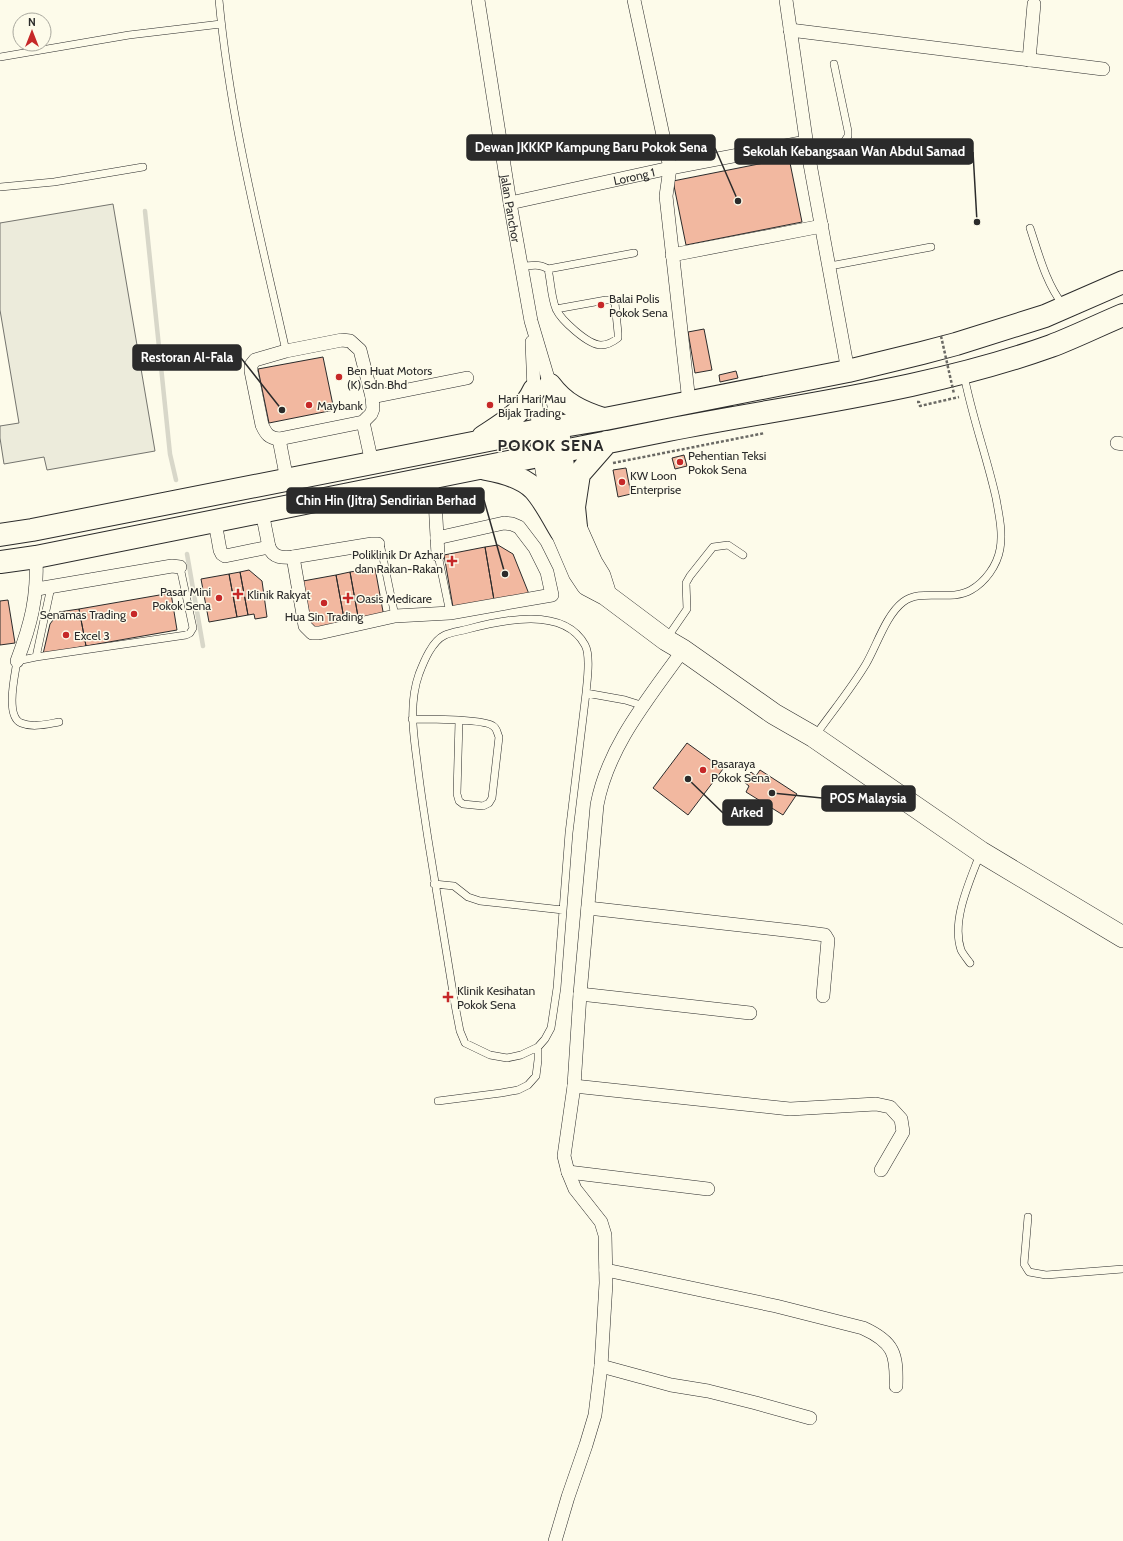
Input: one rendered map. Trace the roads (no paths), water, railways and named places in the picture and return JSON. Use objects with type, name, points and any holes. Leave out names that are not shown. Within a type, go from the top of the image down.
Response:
[{"type":"highway","points":[[0,535],[848,371],[956,344],[1045,316],[1123,282]]},
{"type":"highway","points":[[0,562],[36,557],[215,522],[692,425],[853,396],[966,382],[1123,315]]},
{"type":"highway","points":[[476,443],[523,408],[542,388],[587,414],[604,419]]},
{"type":"highway","points":[[568,529],[574,507],[575,491],[579,474],[607,442]]},
{"type":"highway","points":[[482,468],[511,475],[534,489],[568,529]]},
{"type":"main road","points":[[548,428],[568,529],[579,573],[587,585],[606,595],[674,645],[774,714],[814,737],[981,852],[1123,937]]},
{"type":"street","name":"Jalan Panchor","points":[[478,0],[510,203],[542,388]]},
{"type":"street","points":[[634,0],[670,168],[666,196],[689,402]]},
{"type":"street","points":[[786,0],[807,148],[830,266],[848,371]]},
{"type":"street","points":[[1029,60],[1034,4]]},
{"type":"street","points":[[790,30],[1104,69]]},
{"type":"street","name":"Lorong 1","points":[[510,203],[670,168],[807,148]]},
{"type":"street","points":[[672,255],[822,226]]},
{"type":"street","points":[[342,340],[350,341],[360,350],[372,397],[373,409],[371,414],[363,422],[279,439],[270,438],[262,425],[251,365],[255,360],[286,352],[342,340]]},
{"type":"street","points":[[372,397],[467,378]]},
{"type":"street","points":[[542,388],[548,428]]},
{"type":"street","points":[[542,388],[548,428]]},
{"type":"street","points":[[363,422],[372,463]]},
{"type":"street","points":[[279,439],[287,480]]},
{"type":"street","points":[[430,478],[435,500],[438,555]]},
{"type":"street","points":[[262,512],[271,553],[282,558],[378,544]]},
{"type":"street","points":[[215,522],[220,550],[225,556],[269,547]]},
{"type":"street","points":[[293,557],[305,626],[312,633],[319,633],[396,616],[450,613],[552,595],[547,572],[534,548],[519,527],[504,523],[437,538]]},
{"type":"street","points":[[17,661],[29,626],[37,589],[36,557]]},
{"type":"street","points":[[37,589],[172,566],[180,568]]},
{"type":"street","points":[[555,1541],[595,1415],[601,1366],[606,1270],[605,1235],[601,1222],[575,1189],[568,1172],[564,1156],[574,1086],[580,994],[597,805],[601,785],[622,740],[644,706],[674,645]]},
{"type":"street","points":[[588,908],[825,935],[828,940],[823,996]]},
{"type":"street","points":[[580,994],[750,1013]]},
{"type":"street","points":[[574,1086],[790,1109],[876,1104],[890,1107],[901,1119],[903,1132],[881,1170]]},
{"type":"street","points":[[568,1172],[708,1189]]},
{"type":"street","points":[[606,1270],[776,1306],[863,1328],[875,1333],[885,1341],[893,1351],[897,1365],[896,1386]]},
{"type":"street","points":[[601,1366],[671,1385],[708,1391],[810,1418]]},
{"type":"lane","points":[[219,0],[221,24],[238,138],[286,352]]},
{"type":"lane","points":[[0,57],[128,35],[221,24]]},
{"type":"lane","points":[[807,148],[842,145],[848,136],[834,64]]},
{"type":"lane","points":[[0,187],[54,182],[143,168]]},
{"type":"lane","points":[[1030,228],[1042,266],[1064,307]]},
{"type":"lane","points":[[830,266],[931,246]]},
{"type":"lane","points":[[522,266],[538,265],[548,269],[634,253]]},
{"type":"lane","points":[[548,269],[556,309],[562,318],[592,343],[600,345],[612,343],[618,338],[615,303],[611,300],[556,309]]},
{"type":"lane","points":[[814,737],[865,665],[894,610],[904,601],[916,596],[957,595],[970,590],[985,578],[996,564],[1000,549],[1001,526],[993,485],[966,382]]},
{"type":"lane","points":[[378,544],[381,548],[396,616]]},
{"type":"lane","points":[[674,645],[687,609],[686,584],[690,576],[714,547],[728,545],[743,555]]},
{"type":"lane","points":[[438,555],[450,613]]},
{"type":"lane","points":[[59,722],[31,725],[22,724],[17,720],[13,711],[12,700],[17,661],[186,635],[190,633],[193,628],[180,568]]},
{"type":"lane","points":[[36,657],[51,587]]},
{"type":"lane","points":[[525,618],[542,619],[565,626],[579,636],[586,646],[588,658],[586,693],[569,833],[557,988],[551,1028],[538,1047],[521,1055],[507,1058],[490,1055],[465,1043],[458,1025],[434,884],[412,719],[414,693],[419,674],[435,642],[445,635],[506,621],[525,618]]},
{"type":"lane","points":[[586,693],[625,700],[644,706]]},
{"type":"lane","points":[[412,719],[459,721],[486,723],[493,726],[498,737],[492,798],[489,803],[483,806],[462,804],[459,801],[457,794],[459,721]]},
{"type":"lane","points":[[970,963],[962,951],[958,938],[958,926],[963,900],[981,852]]},
{"type":"lane","points":[[434,884],[454,886],[468,897],[480,901],[563,910]]},
{"type":"lane","points":[[438,1101],[518,1090],[528,1085],[536,1076],[538,1047]]},
{"type":"lane","points":[[1028,1218],[1024,1264],[1028,1272],[1046,1275],[1123,1269]]},
{"type":"waterway","points":[[145,211],[170,454],[176,480]]},
{"type":"waterway","points":[[187,554],[203,646]]},
{"type":"place","name":"Dewan JKKKP Kampung Baru Pokok Sena","points":[[738,201]]},
{"type":"place","name":"Sekolah Kebangsaan Wan Abdul Samad","points":[[977,222]]},
{"type":"place","name":"Balai Polis Pokok Sena","points":[[601,305]]},
{"type":"place","name":"Ben Huat Motors (K) Sdn Bhd","points":[[339,377]]},
{"type":"place","name":"Maybank","points":[[309,405]]},
{"type":"place","name":"Hari Hari Mau Bijak Trading","points":[[490,405]]},
{"type":"place","name":"Restoran Al-Fala","points":[[282,410]]},
{"type":"place","name":"Pehentian Teksi Pokok Sena","points":[[680,462]]},
{"type":"place","name":"KW Loon Enterprise","points":[[622,482]]},
{"type":"place","name":"Poliklinik Dr Azhar dan Rakan-Rakan","points":[[452,561]]},
{"type":"place","name":"Chin Hin (Jitra) Sendirian Berhad","points":[[505,574]]},
{"type":"place","name":"Klinik Rakyat","points":[[238,594]]},
{"type":"place","name":"Pasar Mini Pokok Sena","points":[[219,598]]},
{"type":"place","name":"Oasis Medicare","points":[[348,598]]},
{"type":"place","name":"Hua Sin Trading","points":[[324,603]]},
{"type":"place","name":"Senamas Trading","points":[[134,614]]},
{"type":"place","name":"Excel 3","points":[[66,635]]},
{"type":"place","name":"Pasaraya Pokok Sena","points":[[703,770]]},
{"type":"place","name":"Arked","points":[[688,779]]},
{"type":"place","name":"POS Malaysia","points":[[772,793]]},
{"type":"place","name":"Klinik Kesihatan Pokok Sena","points":[[448,997]]},
{"type":"district","name":"POKOK SENA","points":[[551,445]]}]
